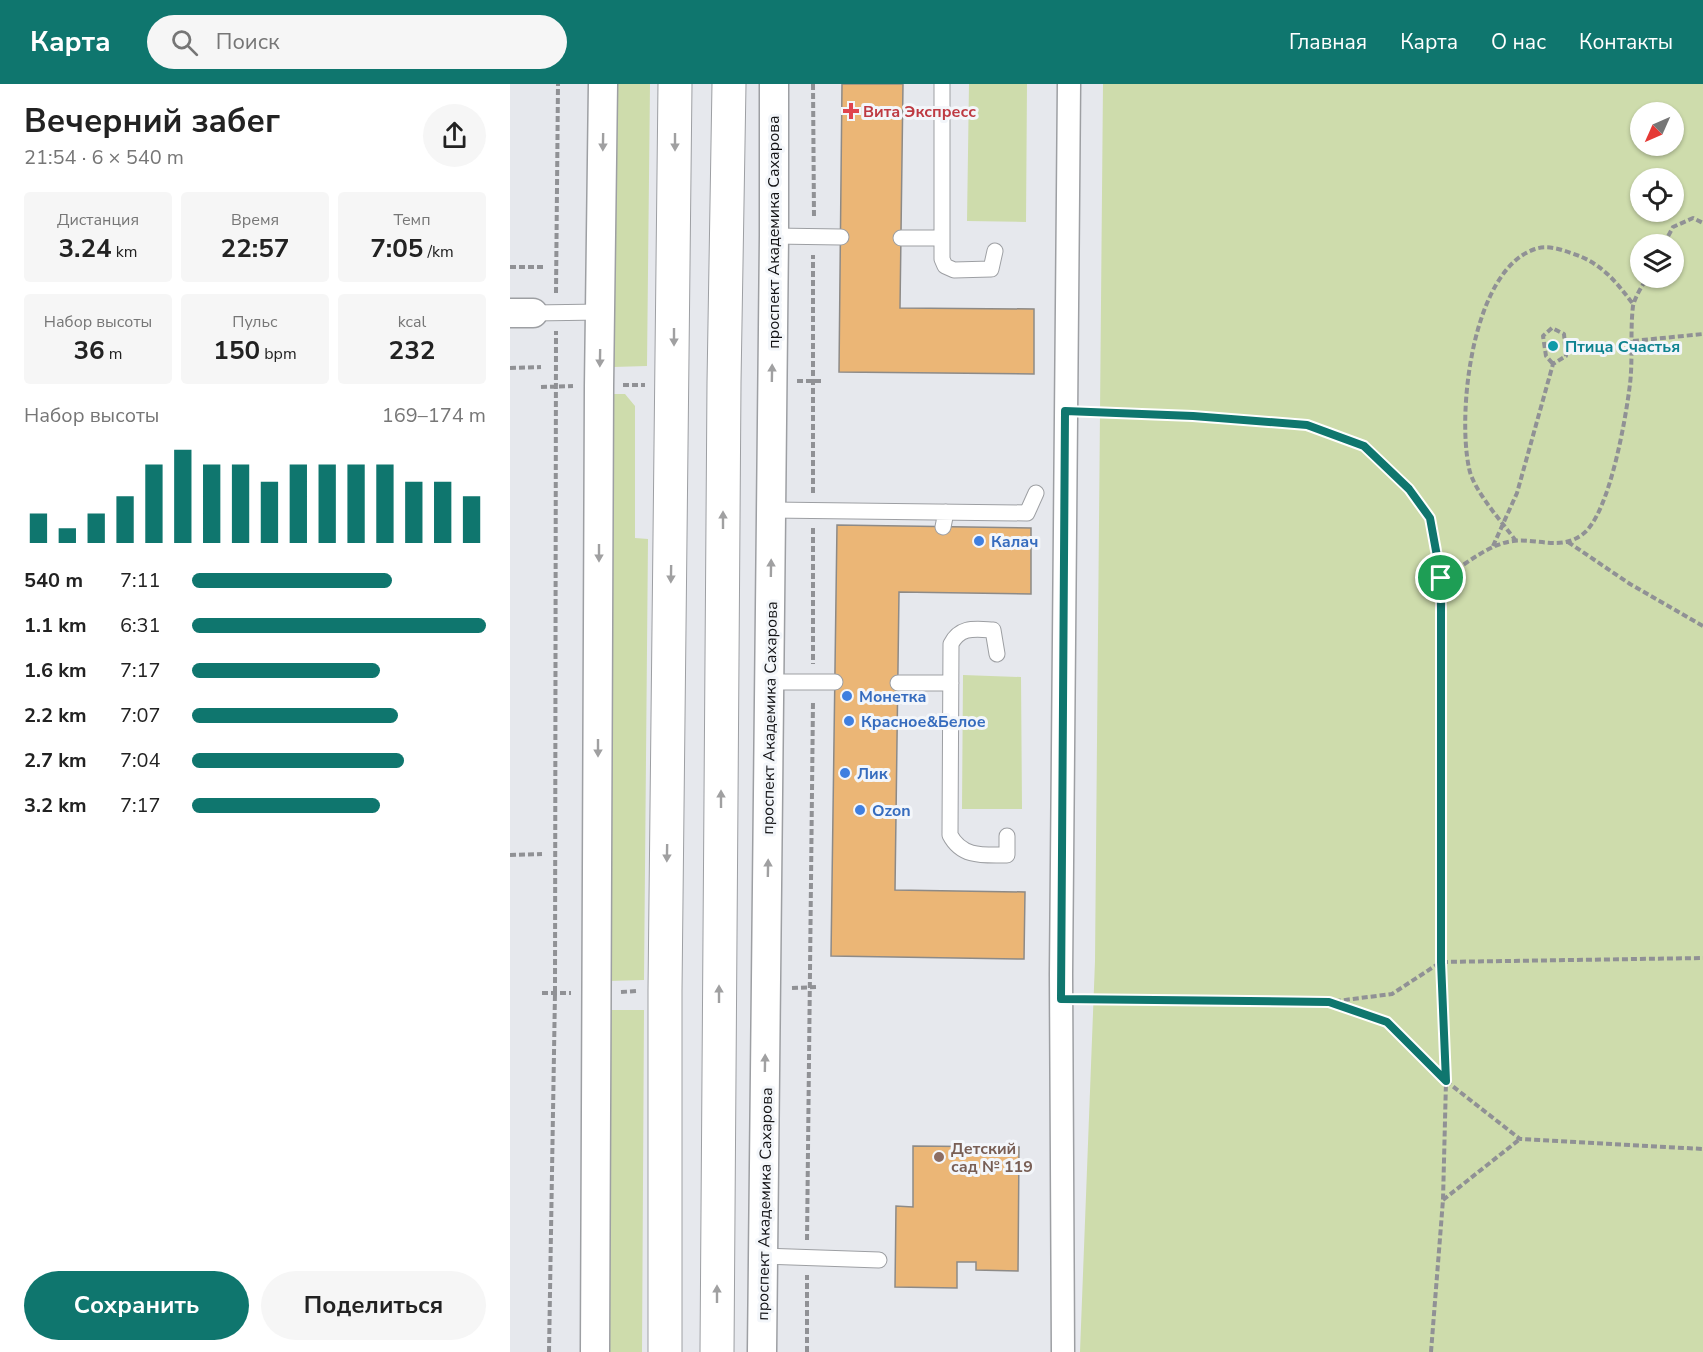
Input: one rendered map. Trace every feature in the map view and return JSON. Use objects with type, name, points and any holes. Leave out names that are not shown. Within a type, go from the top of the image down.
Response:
[{"type":"main road","points":[[665,1352],[665,990],[675,84]]},
{"type":"main road","points":[[717,1352],[724,395],[729,84]]},
{"type":"street","points":[[595,1352],[603,84]]},
{"type":"street","name":"проспект Академика Сахарова","points":[[762,1352],[774,84]]},
{"type":"street","points":[[1062,1352],[1061,999],[1069,84]]},
{"type":"lane","points":[[942,84],[942,259],[945,266],[954,270],[991,269],[995,251]]},
{"type":"lane","points":[[774,236],[841,237]]},
{"type":"lane","points":[[901,238],[942,238]]},
{"type":"lane","points":[[533,313],[601,312]]},
{"type":"lane","points":[[771,510],[944,520],[1027,513],[1036,493]]},
{"type":"lane","points":[[997,654],[993,630],[965,629],[955,635],[951,644],[950,835],[956,846],[971,854],[1007,855],[1007,836]]},
{"type":"lane","points":[[770,682],[835,682]]},
{"type":"lane","points":[[898,682],[951,683]]},
{"type":"lane","points":[[762,1256],[879,1260]]},
{"type":"path","points":[[549,1352],[555,993],[533,313],[558,84]]},
{"type":"path","points":[[807,1352],[813,682],[813,84]]},
{"type":"path","points":[[1669,234],[1673,227],[1693,218],[1703,223]]},
{"type":"path","points":[[1516,541],[1489,505],[1469,470],[1464,413],[1474,337],[1495,288],[1510,264],[1536,248],[1556,247],[1590,259],[1614,278],[1633,304]]},
{"type":"path","points":[[510,267],[544,267]]},
{"type":"path","points":[[1441,578],[1493,546],[1516,541],[1547,544],[1568,542],[1585,533],[1602,506],[1617,451],[1630,384],[1633,304],[1642,288]]},
{"type":"path","points":[[1493,546],[1517,493],[1553,364],[1566,356],[1563,334],[1552,328],[1543,336],[1546,356],[1553,364]]},
{"type":"path","points":[[1633,341],[1703,334]]},
{"type":"path","points":[[510,368],[541,368]]},
{"type":"path","points":[[1065,411],[1193,416],[1307,425],[1364,446],[1409,489],[1430,518],[1441,578],[1441,962],[1446,1081],[1443,1200],[1431,1352]]},
{"type":"path","points":[[1568,542],[1630,584],[1703,626]]},
{"type":"path","points":[[510,855],[542,854]]},
{"type":"path","points":[[1061,999],[1329,1002],[1392,994],[1441,962],[1703,958]]},
{"type":"path","points":[[1329,1002],[1387,1022],[1446,1081],[1520,1139],[1703,1149]]},
{"type":"path","points":[[1443,1200],[1520,1139]]},
{"type":"green space","points":[[614,84],[650,84],[647,366],[613,367]]},
{"type":"green space","points":[[969,84],[1027,84],[1026,222],[967,221]]},
{"type":"green space","points":[[1103,84],[1703,84],[1703,1352],[1080,1352],[1095,961]]},
{"type":"green space","points":[[611,394],[625,394],[635,406],[635,538],[648,539],[644,980],[608,981]]},
{"type":"green space","points":[[963,675],[1021,677],[1022,809],[962,809]]},
{"type":"green space","points":[[606,1010],[644,1010],[642,1352],[605,1352]]},
{"type":"building","points":[[842,84],[903,84],[900,308],[1034,309],[1034,374],[839,372]]},
{"type":"building","points":[[837,525],[1031,528],[1031,594],[899,592],[895,890],[1025,892],[1024,959],[831,956]]},
{"type":"building","points":[[913,1146],[1019,1147],[1018,1271],[976,1270],[976,1262],[957,1262],[957,1288],[895,1287],[896,1206],[913,1207]]},
{"type":"place","name":"Вита Экспресс","points":[[851,111]]},
{"type":"place","name":"Птица Счастья","points":[[1553,346]]},
{"type":"place","name":"Калач","points":[[979,541]]},
{"type":"place","name":"Монетка","points":[[847,696]]},
{"type":"place","name":"Красное&Белое","points":[[849,721]]},
{"type":"place","name":"Лик","points":[[845,773]]},
{"type":"place","name":"Ozon","points":[[860,810]]},
{"type":"place","name":"Детский сад № 119","points":[[939,1157]]},
{"type":"route","points":[[1065,411],[1193,416],[1307,425],[1364,446],[1409,489],[1430,518],[1441,578],[1441,962],[1446,1081],[1387,1022],[1329,1002],[1061,999],[1065,411]]}]
